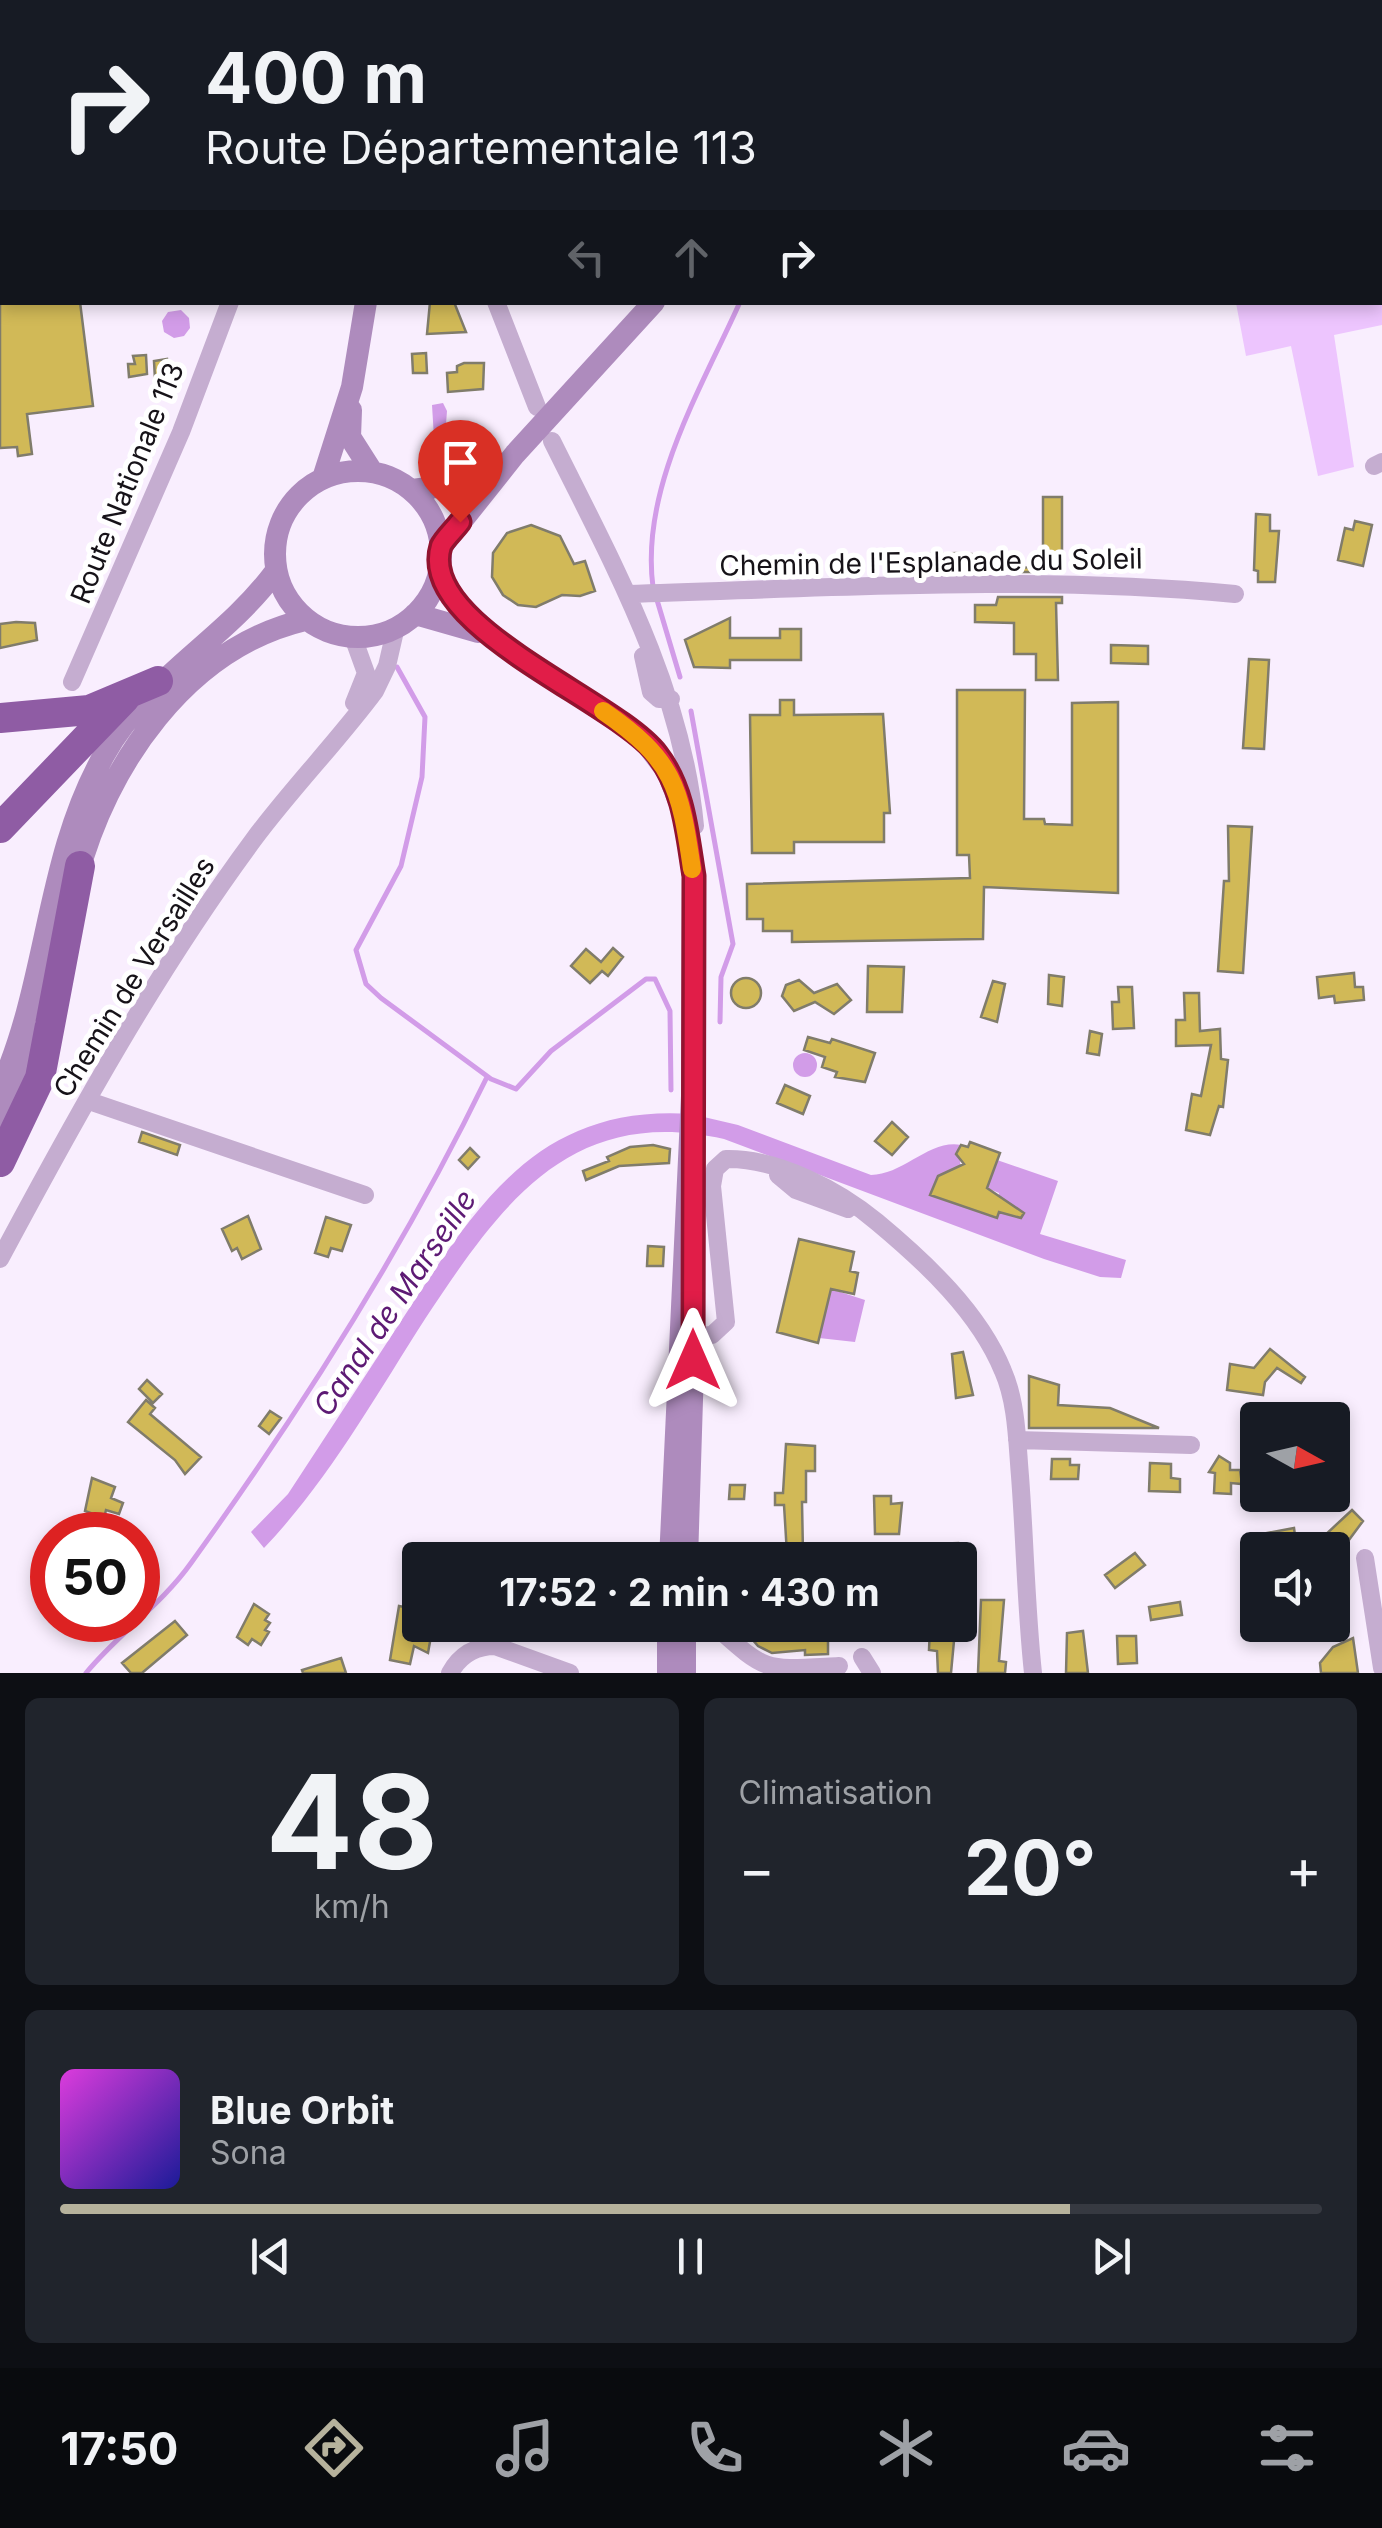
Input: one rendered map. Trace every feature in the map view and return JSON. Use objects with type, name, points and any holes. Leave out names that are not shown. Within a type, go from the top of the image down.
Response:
[{"type":"highway","points":[[0,718],[57,716],[125,698],[158,682]]},
{"type":"highway","points":[[0,828],[125,698]]},
{"type":"highway","points":[[0,1162],[40,1078],[80,866]]},
{"type":"main road","points":[[366,305],[352,387],[350,437],[370,470]]},
{"type":"main road","points":[[441,546],[515,454],[651,305]]},
{"type":"main road","points":[[324,475],[352,387]]},
{"type":"main road","points":[[412,490],[470,483],[515,454]]},
{"type":"main road","points":[[370,470],[412,490],[427,506],[441,546],[439,573],[415,614],[395,631],[352,637],[330,633],[304,620],[282,592],[275,572],[282,523],[305,490],[324,475],[370,470]]},
{"type":"main road","points":[[0,1089],[25,1021],[70,829],[105,753],[158,682],[250,605],[275,572]]},
{"type":"main road","points":[[439,573],[460,606],[497,640],[642,738],[657,754],[684,814],[694,876],[686,1338],[687,1542]]},
{"type":"main road","points":[[415,614],[456,622],[497,640]]},
{"type":"main road","points":[[0,1121],[36,1042],[80,866],[109,790],[166,709],[246,640],[304,620]]},
{"type":"main road","points":[[671,1542],[686,1338]]},
{"type":"main road","points":[[668,1642],[668,1673]]},
{"type":"main road","points":[[685,1642],[685,1673]]},
{"type":"street","name":"Route Nationale 113","points":[[72,682],[176,446],[229,305]]},
{"type":"street","points":[[497,305],[537,407]]},
{"type":"street","points":[[552,441],[628,594],[651,692],[659,699],[671,699],[695,820],[694,876]]},
{"type":"street","name":"Chemin de l'Esplanade du Soleil","points":[[628,594],[1009,582],[1117,584],[1236,594]]},
{"type":"street","name":"Chemin de Versailles","points":[[0,1258],[197,923],[253,840],[375,691],[387,666],[395,631]]},
{"type":"street","name":"Chemin de Versailles","points":[[334,738],[363,689],[366,673],[352,637]]},
{"type":"street","points":[[89,1101],[365,1195]]},
{"type":"street","points":[[686,1338],[719,1332],[727,1313],[712,1186],[714,1169],[731,1159],[771,1167],[850,1199],[913,1252],[976,1325],[1005,1374],[1017,1440],[1034,1673]]},
{"type":"street","points":[[1017,1440],[1191,1444]]},
{"type":"street","points":[[1365,1558],[1382,1668]]},
{"type":"street","points":[[730,1642],[749,1663],[776,1671],[839,1666]]},
{"type":"street","points":[[450,1673],[463,1656],[482,1646],[496,1646],[570,1673]]},
{"type":"shaded area","points":[[1236,305],[1382,305],[1382,325],[1334,335],[1354,467],[1318,476],[1291,346],[1246,356]]},
{"type":"shaded area","points":[[181,310],[189,318],[190,328],[184,336],[174,338],[164,332],[162,321],[168,312]]},
{"type":"shaded area","points":[[443,403],[447,411],[445,437],[434,438],[432,405]]},
{"type":"shaded area","points":[[805,1053],[817,1065],[805,1077],[793,1065]]},
{"type":"shaded area","points":[[691,1114],[738,1125],[871,1175],[894,1169],[938,1147],[961,1145],[960,1167],[938,1176],[931,1195],[996,1218],[999,1193],[987,1188],[997,1160],[1058,1181],[1040,1234],[1126,1260],[1121,1278],[1100,1277],[1044,1259],[724,1139],[670,1132],[622,1136],[581,1151],[544,1174],[512,1203],[453,1277],[330,1467],[264,1548],[251,1532],[288,1494],[432,1274],[487,1200],[518,1169],[553,1144],[592,1125],[638,1115]]},
{"type":"shaded area","points":[[831,1289],[865,1300],[855,1342],[819,1338]]},
{"type":"building","points":[[0,305],[80,305],[93,406],[27,414],[32,454],[18,456],[17,447],[0,448]]},
{"type":"building","points":[[430,305],[455,305],[466,332],[427,334]]},
{"type":"building","points":[[426,353],[427,373],[413,373],[412,354]]},
{"type":"building","points":[[146,355],[147,374],[129,377],[128,364],[135,364],[133,356]]},
{"type":"building","points":[[167,359],[169,379],[155,380],[154,361]]},
{"type":"building","points":[[464,363],[484,363],[483,389],[448,392],[447,373],[457,372],[457,366]]},
{"type":"building","points":[[1043,497],[1062,497],[1062,564],[1043,564]]},
{"type":"building","points":[[1256,514],[1270,515],[1270,531],[1279,531],[1275,582],[1258,582],[1258,571],[1254,570]]},
{"type":"building","points":[[1355,521],[1372,525],[1363,566],[1338,560],[1345,528],[1353,530]]},
{"type":"building","points":[[531,525],[560,536],[574,564],[585,561],[595,591],[580,596],[562,595],[536,607],[518,605],[503,595],[492,577],[493,553],[507,533]]},
{"type":"building","points":[[929,554],[1007,557],[1007,569],[1033,567],[1033,572],[902,572],[926,567]]},
{"type":"building","points":[[998,597],[1062,597],[1062,603],[1056,603],[1058,680],[1036,680],[1036,654],[1014,654],[1014,623],[975,622],[975,605],[996,605]]},
{"type":"building","points":[[730,618],[730,638],[780,638],[780,629],[801,629],[801,660],[730,660],[730,668],[694,667],[685,640]]},
{"type":"building","points":[[35,623],[37,640],[0,648],[0,624]]},
{"type":"building","points":[[1111,645],[1148,646],[1148,664],[1111,663]]},
{"type":"building","points":[[1249,659],[1269,660],[1264,749],[1243,748]]},
{"type":"building","points":[[957,690],[1025,690],[1024,819],[1044,819],[1045,824],[1072,825],[1072,703],[1118,702],[1118,893],[984,887],[983,939],[792,942],[792,931],[763,931],[763,919],[747,919],[747,884],[970,878],[969,855],[957,855]]},
{"type":"building","points":[[780,700],[794,700],[794,715],[883,714],[890,813],[884,813],[884,842],[794,842],[794,853],[752,853],[750,715],[780,715]]},
{"type":"building","points":[[1228,826],[1252,827],[1243,973],[1218,971],[1224,881],[1229,881]]},
{"type":"building","points":[[613,948],[623,957],[608,976],[602,971],[590,983],[571,966],[586,949],[601,962]]},
{"type":"building","points":[[868,966],[904,967],[902,1012],[867,1012]]},
{"type":"building","points":[[1354,973],[1355,987],[1363,987],[1364,1000],[1335,1003],[1334,996],[1319,998],[1317,977]]},
{"type":"building","points":[[1049,975],[1064,977],[1062,1006],[1048,1004]]},
{"type":"building","points":[[746,978],[757,982],[761,993],[757,1004],[746,1008],[735,1004],[731,993],[735,982]]},
{"type":"building","points":[[799,980],[814,993],[837,984],[851,1000],[834,1014],[815,1002],[794,1011],[782,996],[786,985]]},
{"type":"building","points":[[993,981],[1005,984],[997,1022],[981,1017]]},
{"type":"building","points":[[1118,987],[1132,987],[1134,1028],[1113,1029],[1112,1002],[1119,1002]]},
{"type":"building","points":[[1184,993],[1199,993],[1200,1031],[1220,1029],[1221,1059],[1228,1060],[1223,1107],[1219,1106],[1210,1135],[1186,1130],[1192,1094],[1201,1096],[1211,1045],[1176,1046],[1176,1020],[1185,1020]]},
{"type":"building","points":[[1090,1031],[1102,1034],[1099,1055],[1087,1053]]},
{"type":"building","points":[[808,1037],[830,1043],[832,1039],[875,1053],[865,1082],[835,1077],[837,1072],[822,1067],[825,1057],[804,1050]]},
{"type":"building","points":[[785,1085],[810,1096],[803,1114],[777,1103]]},
{"type":"building","points":[[892,1122],[908,1137],[892,1155],[875,1141]]},
{"type":"building","points":[[142,1132],[180,1145],[177,1155],[139,1142]]},
{"type":"building","points":[[970,1142],[1000,1153],[987,1188],[1024,1213],[1021,1218],[999,1212],[997,1218],[930,1195],[938,1176],[964,1164],[956,1154],[961,1145],[968,1147]]},
{"type":"building","points":[[653,1145],[670,1149],[669,1163],[619,1166],[586,1180],[583,1171],[609,1161],[607,1157],[630,1147]]},
{"type":"building","points":[[470,1148],[479,1157],[468,1169],[459,1160]]},
{"type":"building","points":[[248,1216],[261,1249],[242,1259],[237,1248],[232,1251],[222,1229]]},
{"type":"building","points":[[326,1217],[351,1225],[342,1251],[331,1248],[328,1257],[315,1253]]},
{"type":"building","points":[[799,1239],[854,1252],[850,1271],[858,1273],[854,1294],[831,1289],[818,1343],[777,1332]]},
{"type":"building","points":[[648,1246],[664,1247],[663,1266],[647,1266]]},
{"type":"building","points":[[1270,1349],[1305,1377],[1301,1383],[1277,1368],[1265,1382],[1263,1395],[1227,1390],[1230,1364],[1254,1368]]},
{"type":"building","points":[[963,1352],[973,1395],[956,1398],[952,1354]]},
{"type":"building","points":[[1029,1376],[1059,1385],[1058,1405],[1110,1408],[1159,1428],[1029,1428]]},
{"type":"building","points":[[147,1380],[162,1394],[153,1403],[139,1389]]},
{"type":"building","points":[[146,1400],[155,1408],[150,1414],[201,1457],[185,1474],[175,1460],[128,1422]]},
{"type":"building","points":[[270,1411],[281,1418],[269,1434],[259,1426]]},
{"type":"building","points":[[786,1444],[815,1446],[815,1471],[806,1471],[806,1502],[802,1502],[803,1542],[786,1542],[784,1505],[775,1505],[775,1493],[783,1493]]},
{"type":"building","points":[[1219,1456],[1230,1463],[1230,1470],[1240,1470],[1240,1484],[1231,1483],[1231,1494],[1214,1493],[1215,1473],[1209,1472]]},
{"type":"building","points":[[1052,1459],[1070,1459],[1070,1465],[1079,1465],[1078,1479],[1051,1479]]},
{"type":"building","points":[[1150,1463],[1171,1464],[1171,1478],[1180,1479],[1180,1492],[1149,1491]]},
{"type":"building","points":[[92,1478],[115,1487],[111,1498],[123,1503],[120,1512],[85,1511]]},
{"type":"building","points":[[730,1485],[745,1485],[744,1499],[729,1499]]},
{"type":"building","points":[[874,1496],[891,1496],[891,1504],[902,1503],[899,1534],[875,1534]]},
{"type":"building","points":[[1350,1512],[1363,1521],[1350,1539],[1350,1532],[1328,1532]]},
{"type":"building","points":[[1135,1553],[1145,1565],[1115,1588],[1105,1575]]},
{"type":"building","points":[[981,1600],[1004,1600],[999,1661],[1006,1662],[1005,1673],[978,1673]]},
{"type":"building","points":[[1180,1602],[1182,1615],[1151,1620],[1149,1607]]},
{"type":"building","points":[[254,1604],[269,1614],[265,1620],[270,1623],[265,1630],[269,1632],[261,1645],[252,1639],[248,1645],[237,1637]]},
{"type":"building","points":[[399,1606],[402,1607],[402,1642],[430,1642],[428,1653],[414,1646],[410,1664],[390,1660]]},
{"type":"building","points":[[175,1621],[187,1635],[142,1673],[131,1673],[122,1663],[148,1642],[160,1642],[160,1633]]},
{"type":"building","points":[[1083,1631],[1088,1673],[1066,1673],[1067,1633]]},
{"type":"building","points":[[1117,1636],[1136,1636],[1137,1663],[1118,1664]]},
{"type":"building","points":[[1353,1638],[1358,1673],[1321,1673],[1320,1663],[1333,1647]]},
{"type":"building","points":[[755,1642],[828,1642],[828,1654],[805,1655],[805,1650],[772,1653]]},
{"type":"building","points":[[929,1642],[954,1642],[951,1673],[938,1673],[937,1651],[929,1650]]},
{"type":"building","points":[[341,1658],[346,1673],[303,1673],[302,1670]]},
{"type":"waterway","points":[[653,587],[651,550],[665,477],[677,440],[739,305]]},
{"type":"waterway","points":[[657,600],[680,677]]},
{"type":"waterway","points":[[397,667],[425,717],[422,777],[401,866],[356,950],[366,984],[491,1079],[516,1089],[551,1051],[646,979],[655,979],[670,1011],[671,1090]]},
{"type":"waterway","points":[[691,711],[733,944],[721,977],[720,1022]]},
{"type":"waterway","name":"Canal de Marseille","points":[[86,1673],[179,1578],[272,1446],[386,1265],[487,1077]]},
{"type":"slow traffic","points":[[603,711],[642,738],[668,771],[684,814],[692,869]]},
{"type":"route","points":[[460,522],[441,546],[439,573],[460,606],[497,640],[642,738],[668,771],[684,814],[694,876],[690,1142],[693,1360]]}]
